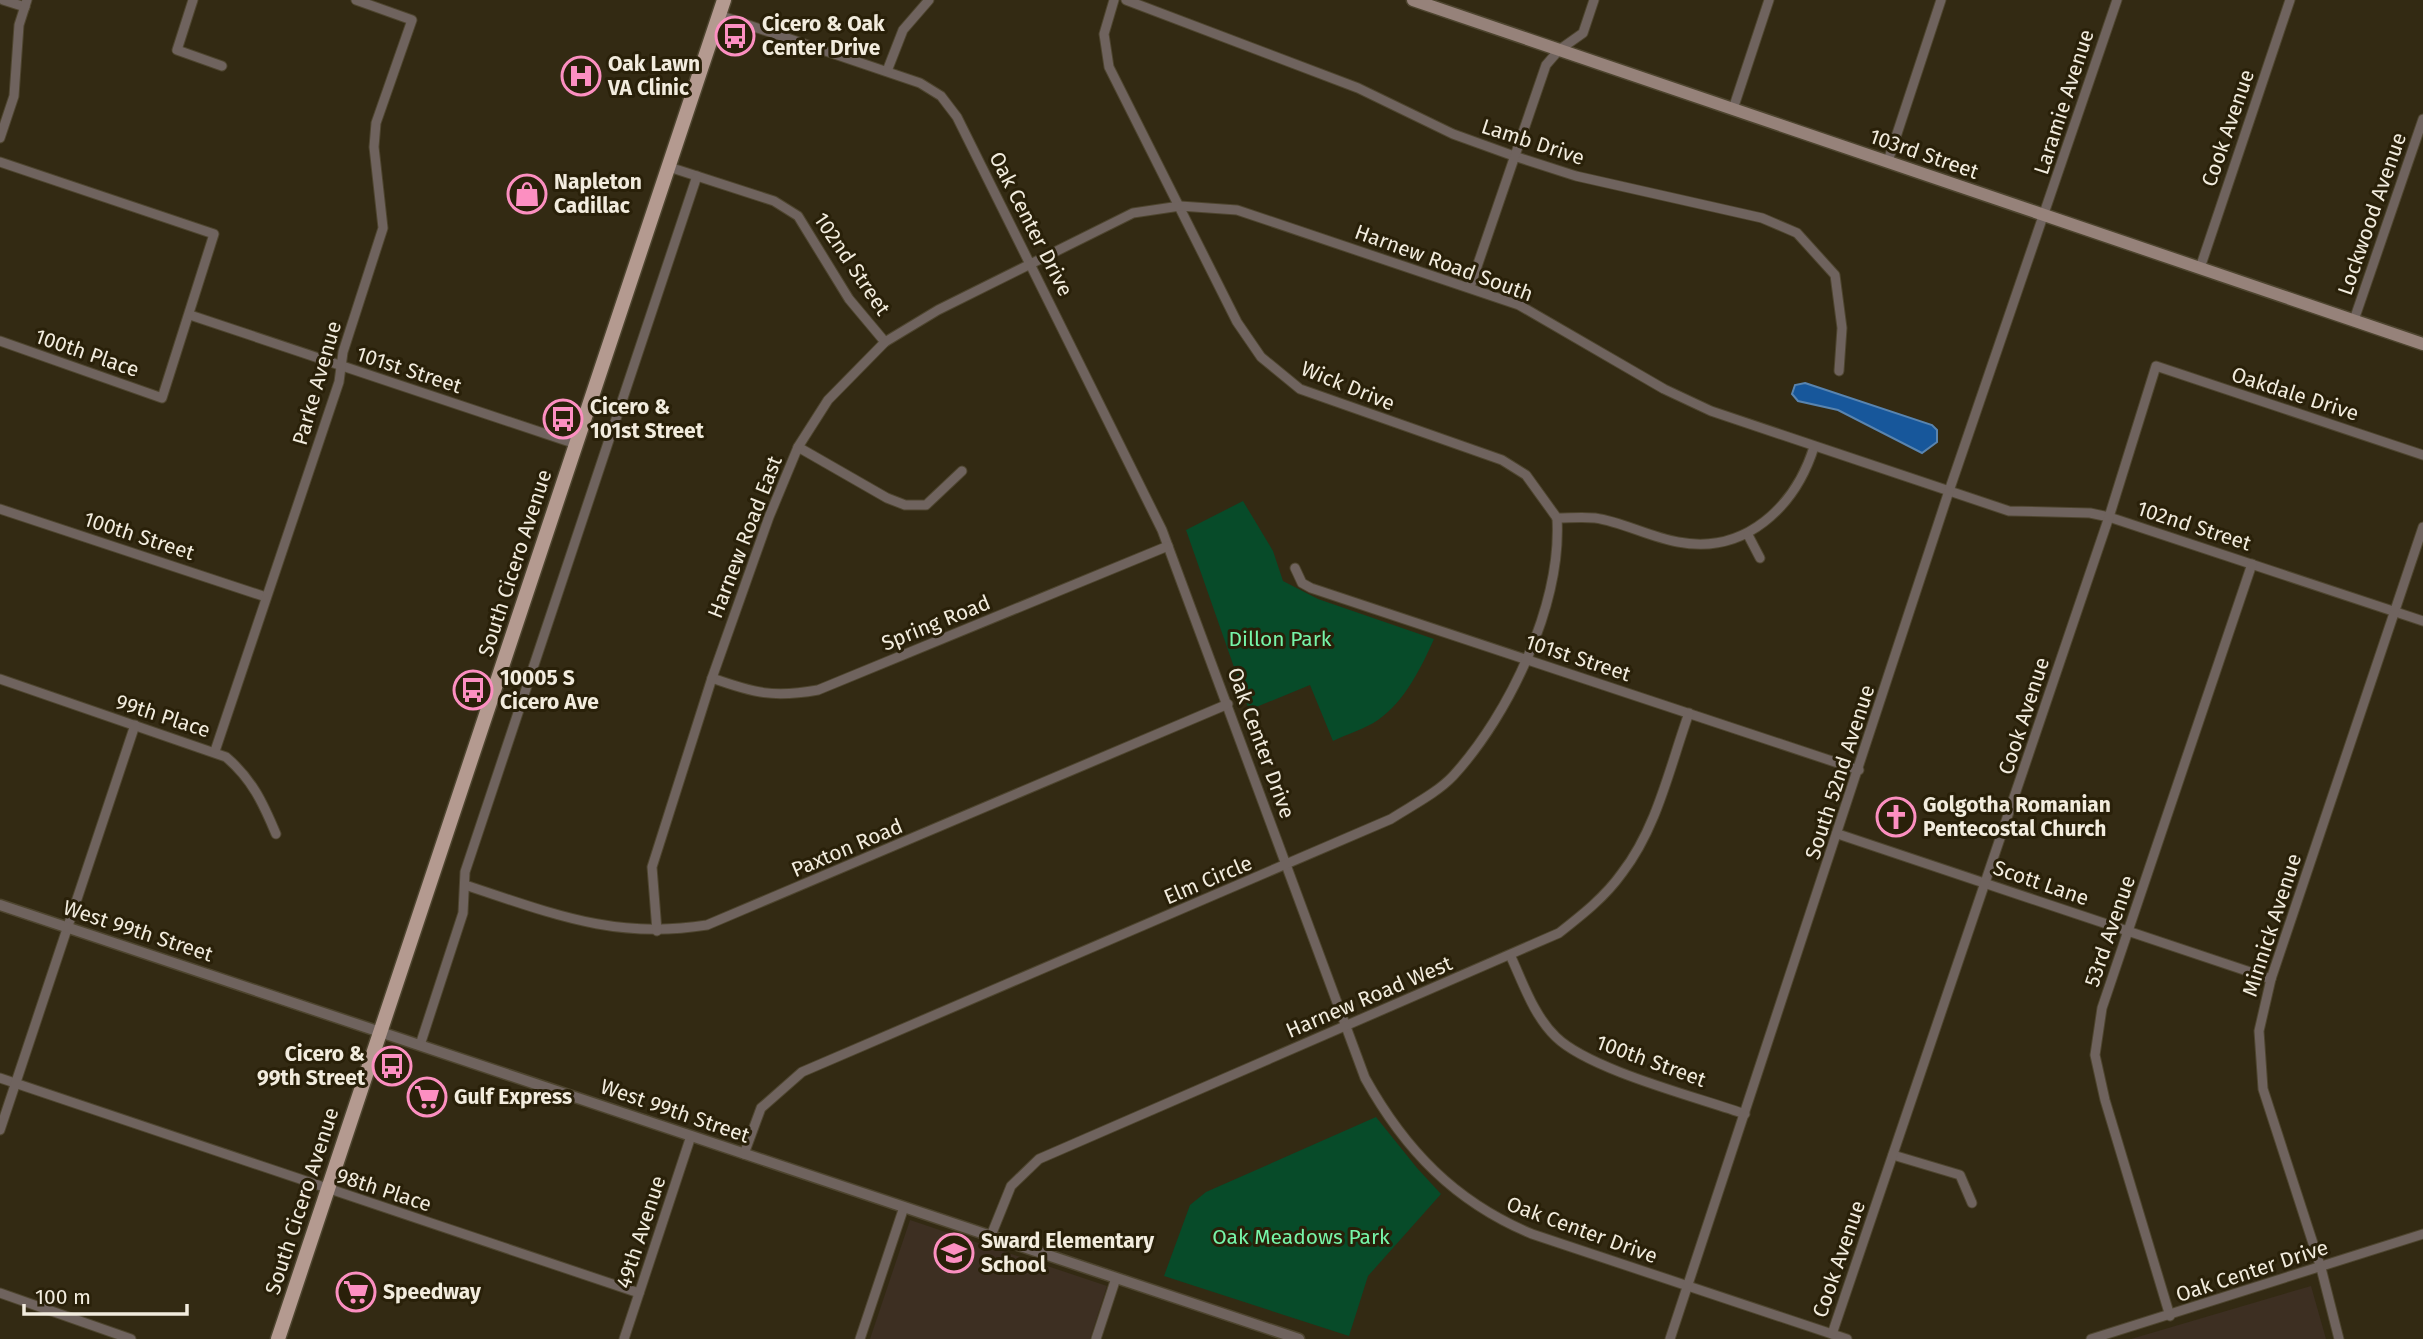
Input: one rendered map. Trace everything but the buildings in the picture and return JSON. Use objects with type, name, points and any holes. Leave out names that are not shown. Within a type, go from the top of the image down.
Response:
[{"type":"main road","name":"South Cicero Avenue","points":[[278,1339],[724,0]]},
{"type":"main road","name":"103rd Street","points":[[1417,1],[2423,344]]},
{"type":"street","points":[[0,138],[14,96],[19,25],[26,4],[3,0]]},
{"type":"street","points":[[193,0],[177,50],[222,66]]},
{"type":"street","name":"Parke Avenue","points":[[215,751],[339,382],[341,366],[383,228],[374,147],[376,123],[412,20],[356,0]]},
{"type":"street","points":[[887,71],[903,30],[929,0]]},
{"type":"street","name":"Wick Drive","points":[[1114,0],[1104,34],[1110,67],[1242,331],[1261,357],[1286,380],[1317,396],[1502,460],[1526,475],[1557,518]]},
{"type":"street","name":"Lamb Drive","points":[[1126,0],[1346,83],[1453,134],[1514,156],[1576,176],[1762,218],[1797,233],[1835,275],[1842,328],[1839,371]]},
{"type":"street","points":[[1470,286],[1546,65],[1559,50],[1583,33],[1594,0]]},
{"type":"street","points":[[1733,109],[1769,0]]},
{"type":"street","points":[[1888,161],[1941,0]]},
{"type":"street","name":"Laramie Avenue","points":[[2045,216],[2117,0]]},
{"type":"street","name":"Cook Avenue","points":[[2200,268],[2290,0]]},
{"type":"street","name":"Oak Center Drive","points":[[719,15],[920,83],[942,96],[957,117],[1134,469],[1168,546],[1365,1078],[1382,1110],[1420,1159],[1455,1191],[1504,1223],[1847,1339]]},
{"type":"street","name":"Lockwood Avenue","points":[[2354,320],[2423,119]]},
{"type":"street","points":[[0,162],[214,234],[190,315]]},
{"type":"street","name":"102nd Street","points":[[669,167],[774,201],[798,216],[849,299],[885,342]]},
{"type":"street","points":[[420,1045],[463,914],[465,872],[697,176]]},
{"type":"street","name":"Harnew Road South","points":[[1032,263],[1133,213],[1180,206],[1237,210],[1470,286],[1519,305],[1664,389],[1711,411],[1949,491]]},
{"type":"street","name":"South 52nd Avenue","points":[[1670,1339],[1949,491],[2045,216]]},
{"type":"street","name":"Harnew Road East","points":[[657,931],[652,867],[712,678],[769,517],[798,447],[828,400],[885,342],[938,310],[1032,263]]},
{"type":"street","name":"101st Street","points":[[190,315],[576,444]]},
{"type":"street","name":"100th Place","points":[[0,341],[162,398],[190,315]]},
{"type":"street","name":"Cook Avenue","points":[[1832,1334],[2109,517],[2156,366]]},
{"type":"street","name":"Oakdale Drive","points":[[2156,366],[2423,455]]},
{"type":"street","points":[[798,447],[905,505],[926,505],[962,471]]},
{"type":"street","points":[[1557,518],[1595,518],[1691,544],[1719,542],[1748,535],[1785,504],[1803,477],[1814,447]]},
{"type":"street","name":"102nd Street","points":[[1949,491],[2009,511],[2090,513],[2109,517],[2423,621]]},
{"type":"street","name":"100th Street","points":[[0,509],[266,597]]},
{"type":"street","name":"Elm Circle","points":[[744,1154],[761,1108],[802,1072],[1391,819],[1451,778],[1494,725],[1519,679],[1555,570],[1557,518]]},
{"type":"street","name":"Minnick Avenue","points":[[2339,1339],[2321,1268],[2263,1089],[2259,1031],[2271,979],[2423,527]]},
{"type":"street","points":[[1748,535],[1760,558]]},
{"type":"street","name":"Spring Road","points":[[712,678],[748,691],[783,696],[818,690],[1168,546]]},
{"type":"street","name":"53rd Avenue","points":[[2170,1315],[2109,1116],[2095,1055],[2102,1008],[2252,564]]},
{"type":"street","name":"101st Street","points":[[1295,568],[1302,583],[1311,588],[1859,770]]},
{"type":"street","name":"99th Place","points":[[0,679],[215,751],[242,770],[259,792],[276,834]]},
{"type":"street","name":"Paxton Road","points":[[465,885],[592,925],[657,931],[707,925],[1228,705]]},
{"type":"street","name":"Harnew Road West","points":[[990,1238],[1011,1186],[1039,1159],[1511,957],[1559,933],[1593,905],[1623,873],[1648,829],[1689,713]]},
{"type":"street","points":[[0,1130],[135,725]]},
{"type":"street","name":"Scott Lane","points":[[1838,834],[2271,979]]},
{"type":"street","name":"West 99th Street","points":[[0,905],[1294,1338]]},
{"type":"street","name":"100th Street","points":[[1511,957],[1538,1013],[1555,1037],[1587,1059],[1745,1114]]},
{"type":"street","name":"98th Place","points":[[0,1078],[639,1293]]},
{"type":"street","name":"49th Avenue","points":[[624,1339],[691,1136]]},
{"type":"street","points":[[1892,1155],[1960,1175],[1972,1203]]},
{"type":"street","points":[[860,1339],[904,1207]]},
{"type":"street","name":"Oak Center Drive","points":[[2091,1339],[2423,1234]]},
{"type":"street","points":[[1096,1339],[1116,1278]]},
{"type":"street","points":[[0,1293],[131,1339]]},
{"type":"shaded area","name":"Sward Elementary School","points":[[910,1220],[1107,1286],[1090,1339],[870,1339]]},
{"type":"shaded area","points":[[2311,1286],[2326,1339],[2131,1339]]},
{"type":"green space","name":"Dillon Park","points":[[1243,501],[1273,551],[1283,581],[1318,599],[1434,639],[1404,694],[1388,712],[1373,723],[1333,741],[1310,685],[1249,710],[1186,530]]},
{"type":"green space","name":"Oak Meadows Park","points":[[1376,1117],[1441,1194],[1368,1276],[1349,1336],[1164,1276],[1190,1205],[1206,1192]]},
{"type":"water","points":[[1805,383],[1932,425],[1937,430],[1937,442],[1922,453],[1838,410],[1798,401],[1792,394],[1795,385]]},
{"type":"place","name":"Cicero & Oak Center Drive","points":[[735,36]]},
{"type":"place","name":"Oak Lawn VA Clinic","points":[[581,76]]},
{"type":"place","name":"Napleton Cadillac","points":[[527,194]]},
{"type":"place","name":"Cicero & 101st Street","points":[[563,419]]},
{"type":"place","name":"10005 S Cicero Ave","points":[[473,690]]},
{"type":"place","name":"Golgotha Romanian Pentecostal Church","points":[[1896,817]]},
{"type":"place","name":"Cicero & 99th Street","points":[[392,1066]]},
{"type":"place","name":"Gulf Express","points":[[427,1097]]},
{"type":"place","name":"Sward Elementary School","points":[[954,1253]]},
{"type":"place","name":"Speedway","points":[[356,1292]]}]
